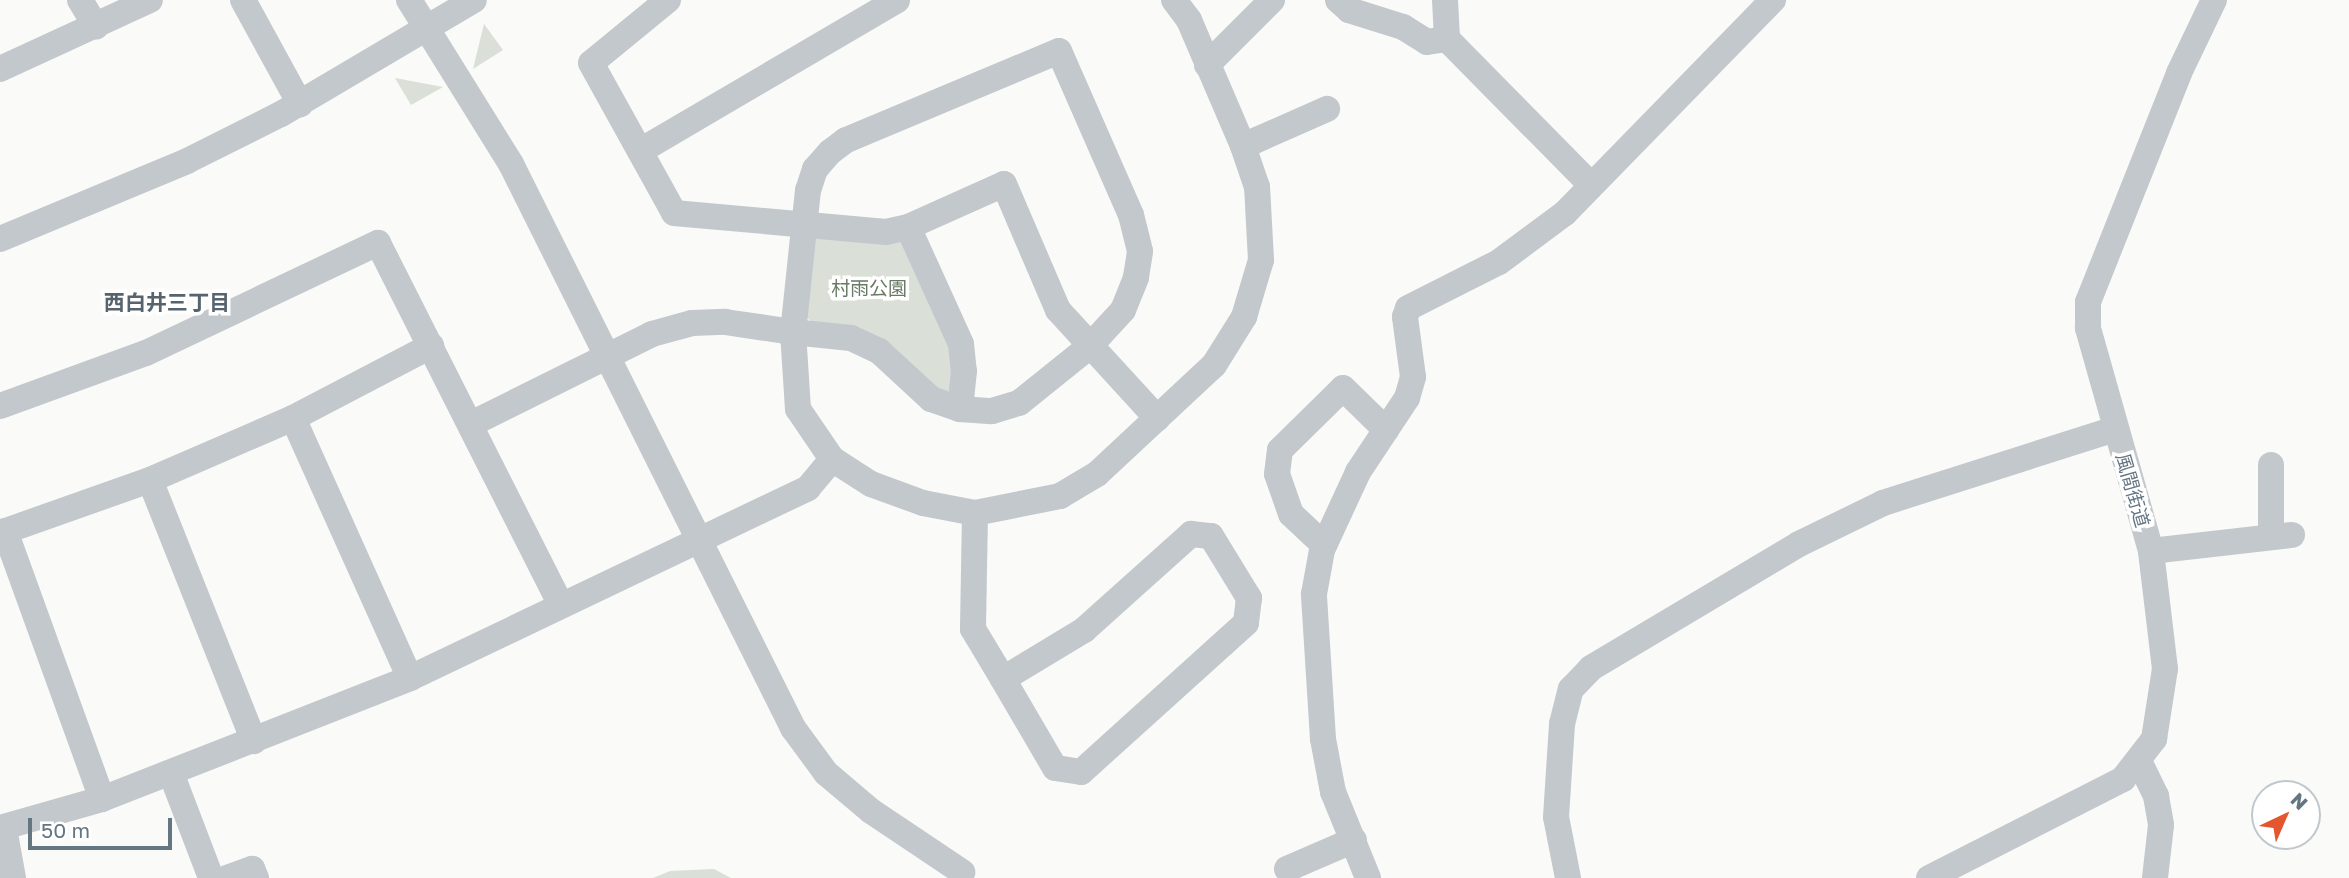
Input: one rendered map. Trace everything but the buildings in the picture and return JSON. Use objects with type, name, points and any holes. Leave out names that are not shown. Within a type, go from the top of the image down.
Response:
[{"type":"street","points":[[80,0],[96,27]]},
{"type":"street","points":[[0,69],[150,0]]},
{"type":"street","points":[[243,0],[300,104]]},
{"type":"street","points":[[409,0],[511,164],[793,728],[826,774],[871,811],[962,872]]},
{"type":"street","points":[[0,239],[187,161],[300,104],[428,31],[474,0]]},
{"type":"street","points":[[668,0],[591,62],[674,212],[867,233],[908,227],[1004,184],[1058,310],[1089,347],[1157,418]]},
{"type":"street","points":[[640,151],[897,0]]},
{"type":"street","points":[[471,425],[652,334],[692,323],[793,332],[851,338],[879,351],[931,399],[961,409],[992,411],[1019,402],[1089,347],[1123,310],[1136,277],[1140,251],[1131,215],[1059,51],[838,146],[815,169],[803,226],[793,332],[799,409],[832,460],[871,484],[923,503],[975,513],[1060,496],[1097,474],[1214,365],[1244,317],[1254,286],[1261,225],[1257,187],[1243,146],[1189,19],[1174,0]]},
{"type":"street","points":[[1207,65],[1272,0]]},
{"type":"street","points":[[1338,0],[1349,10],[1403,27],[1427,42],[1447,39]]},
{"type":"street","points":[[1445,0],[1447,39],[1591,185]]},
{"type":"street","points":[[1368,878],[1333,792],[1323,739],[1314,594],[1324,545],[1358,472],[1407,398],[1413,377],[1405,317],[1408,308],[1499,262],[1565,213],[1773,0]]},
{"type":"street","name":"風間街道","points":[[1929,878],[2123,779],[2140,763],[2154,738],[2165,669],[2151,551],[2088,328],[2088,302],[2179,73],[2214,0]]},
{"type":"street","points":[[1243,146],[1327,110]]},
{"type":"street","points":[[908,227],[961,344],[964,371],[961,409]]},
{"type":"street","points":[[0,405],[146,353],[378,243],[561,606]]},
{"type":"street","points":[[102,799],[2,532],[149,480],[293,418],[431,346]]},
{"type":"street","points":[[1324,545],[1291,514],[1277,474],[1280,450],[1343,388],[1386,430]]},
{"type":"street","points":[[293,418],[410,678]]},
{"type":"street","points":[[1568,878],[1556,817],[1562,724],[1571,689],[1591,668],[1799,544],[1883,503],[2115,429]]},
{"type":"street","points":[[13,878],[2,828],[102,799],[410,678],[808,488],[832,460]]},
{"type":"street","points":[[2151,551],[2281,535],[2271,465]]},
{"type":"street","points":[[149,480],[254,741]]},
{"type":"street","points":[[975,513],[973,629],[1055,768],[1081,772],[1246,623],[1249,598],[1211,536],[1191,534],[1084,630],[1003,679]]},
{"type":"street","points":[[2140,763],[2157,796],[2161,825],[2155,878]]},
{"type":"street","points":[[170,773],[211,878]]},
{"type":"street","points":[[1287,869],[1354,840]]},
{"type":"street","points":[[227,878],[252,869],[256,878]]},
{"type":"green space","points":[[484,24],[503,50],[473,69]]},
{"type":"green space","points":[[395,78],[443,87],[411,105]]},
{"type":"green space","name":"村雨公園","points":[[819,236],[894,237],[907,244],[951,342],[953,388],[937,398],[803,316],[806,247]]},
{"type":"green space","points":[[714,869],[731,878],[653,878],[670,871]]},
{"type":"district","name":"西白井三丁目","points":[[167,302]]}]
